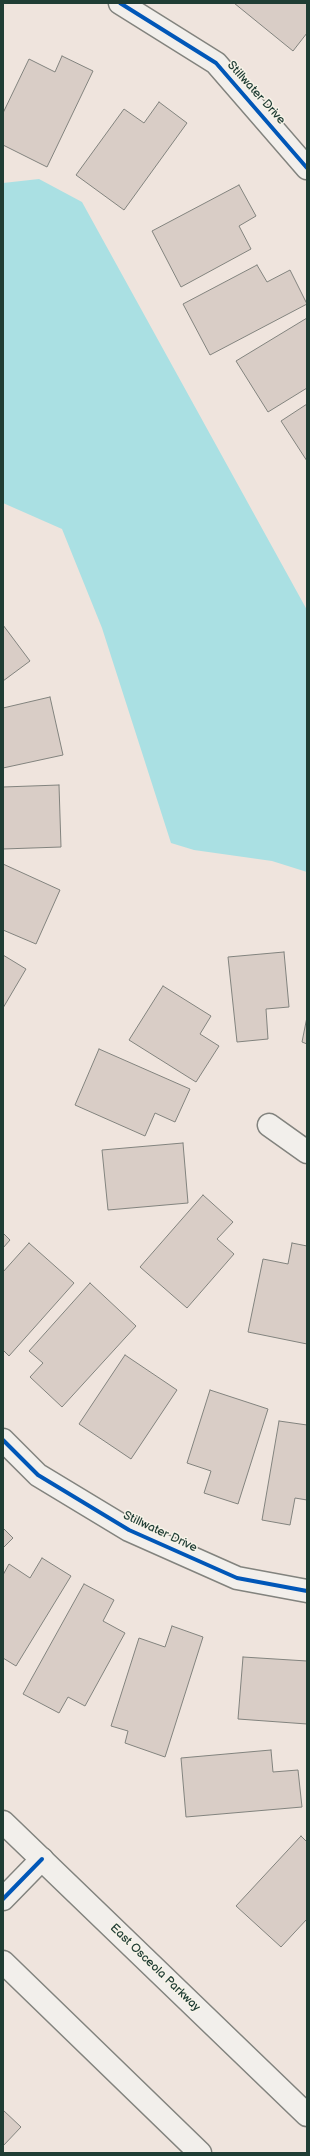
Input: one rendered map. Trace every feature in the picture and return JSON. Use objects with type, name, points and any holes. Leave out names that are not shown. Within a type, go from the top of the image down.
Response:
[{"type":"street","name":"Stillwater Drive","points":[[120,3],[216,64],[307,168]]},
{"type":"street","points":[[269,1125],[307,1152]]},
{"type":"street","name":"Stillwater Drive","points":[[3,1440],[38,1475],[129,1530],[237,1578],[307,1591]]},
{"type":"street","name":"East Osceola Parkway","points":[[3,1822],[307,2115]]},
{"type":"street","points":[[3,1899],[42,1859]]},
{"type":"street","points":[[3,1962],[200,2153]]},
{"type":"water","points":[[39,179],[82,202],[307,610],[307,872],[272,861],[194,850],[171,843],[102,628],[62,529],[3,503],[3,183]]},
{"type":"building","points":[[234,3],[307,3],[307,33],[293,51]]},
{"type":"building","points":[[62,56],[93,71],[47,167],[3,145],[3,113],[29,59],[55,72]]},
{"type":"building","points":[[159,102],[187,123],[124,210],[76,175],[124,109],[144,123]]},
{"type":"building","points":[[239,185],[256,216],[239,226],[251,249],[181,287],[152,231]]},
{"type":"building","points":[[257,265],[267,282],[290,270],[307,304],[210,355],[183,304]]},
{"type":"building","points":[[307,318],[307,388],[268,412],[236,361]]},
{"type":"building","points":[[307,404],[307,461],[281,421]]},
{"type":"building","points":[[3,625],[30,661],[3,681]]},
{"type":"building","points":[[50,697],[63,755],[3,768],[3,708]]},
{"type":"building","points":[[59,785],[61,847],[3,849],[3,787]]},
{"type":"building","points":[[3,864],[60,890],[36,944],[3,930]]},
{"type":"building","points":[[284,952],[289,1007],[266,1009],[268,1039],[237,1042],[228,957]]},
{"type":"building","points":[[3,955],[26,969],[3,1008]]},
{"type":"building","points":[[163,986],[211,1016],[200,1034],[219,1046],[196,1082],[129,1040]]},
{"type":"building","points":[[307,1017],[307,1044],[302,1042]]},
{"type":"building","points":[[99,1049],[190,1089],[175,1122],[155,1113],[145,1136],[75,1105]]},
{"type":"building","points":[[183,1143],[188,1203],[108,1210],[102,1150]]},
{"type":"building","points":[[203,1195],[233,1222],[217,1239],[234,1254],[187,1308],[140,1267]]},
{"type":"building","points":[[3,1233],[10,1240],[3,1248]]},
{"type":"building","points":[[29,1243],[74,1283],[9,1356],[3,1350],[3,1272]]},
{"type":"building","points":[[292,1243],[307,1246],[307,1344],[248,1332],[263,1259],[288,1264]]},
{"type":"building","points":[[90,1283],[136,1326],[62,1407],[30,1377],[43,1363],[29,1351]]},
{"type":"building","points":[[125,1355],[177,1390],[131,1459],[79,1424]]},
{"type":"building","points":[[210,1390],[268,1409],[238,1504],[204,1493],[211,1471],[187,1463]]},
{"type":"building","points":[[279,1421],[307,1425],[307,1500],[295,1498],[290,1525],[262,1520]]},
{"type":"building","points":[[3,1528],[13,1538],[3,1548]]},
{"type":"building","points":[[42,1558],[71,1576],[16,1666],[3,1658],[3,1575],[9,1564],[30,1578]]},
{"type":"building","points":[[84,1584],[114,1600],[103,1621],[125,1633],[85,1706],[68,1697],[59,1713],[23,1694]]},
{"type":"building","points":[[172,1626],[203,1637],[165,1757],[125,1743],[128,1731],[111,1726],[139,1638],[165,1647]]},
{"type":"building","points":[[243,1657],[307,1661],[307,1724],[238,1719]]},
{"type":"building","points":[[271,1750],[273,1772],[298,1770],[302,1807],[186,1817],[181,1758]]},
{"type":"building","points":[[301,1836],[307,1842],[307,1919],[281,1947],[236,1906]]},
{"type":"building","points":[[3,2110],[21,2127],[3,2146]]},
{"type":"cycle path","points":[[120,3],[216,63],[307,168]]},
{"type":"cycle path","points":[[3,1440],[38,1475],[129,1530],[237,1578],[307,1591]]},
{"type":"cycle path","points":[[3,1899],[42,1859]]}]
